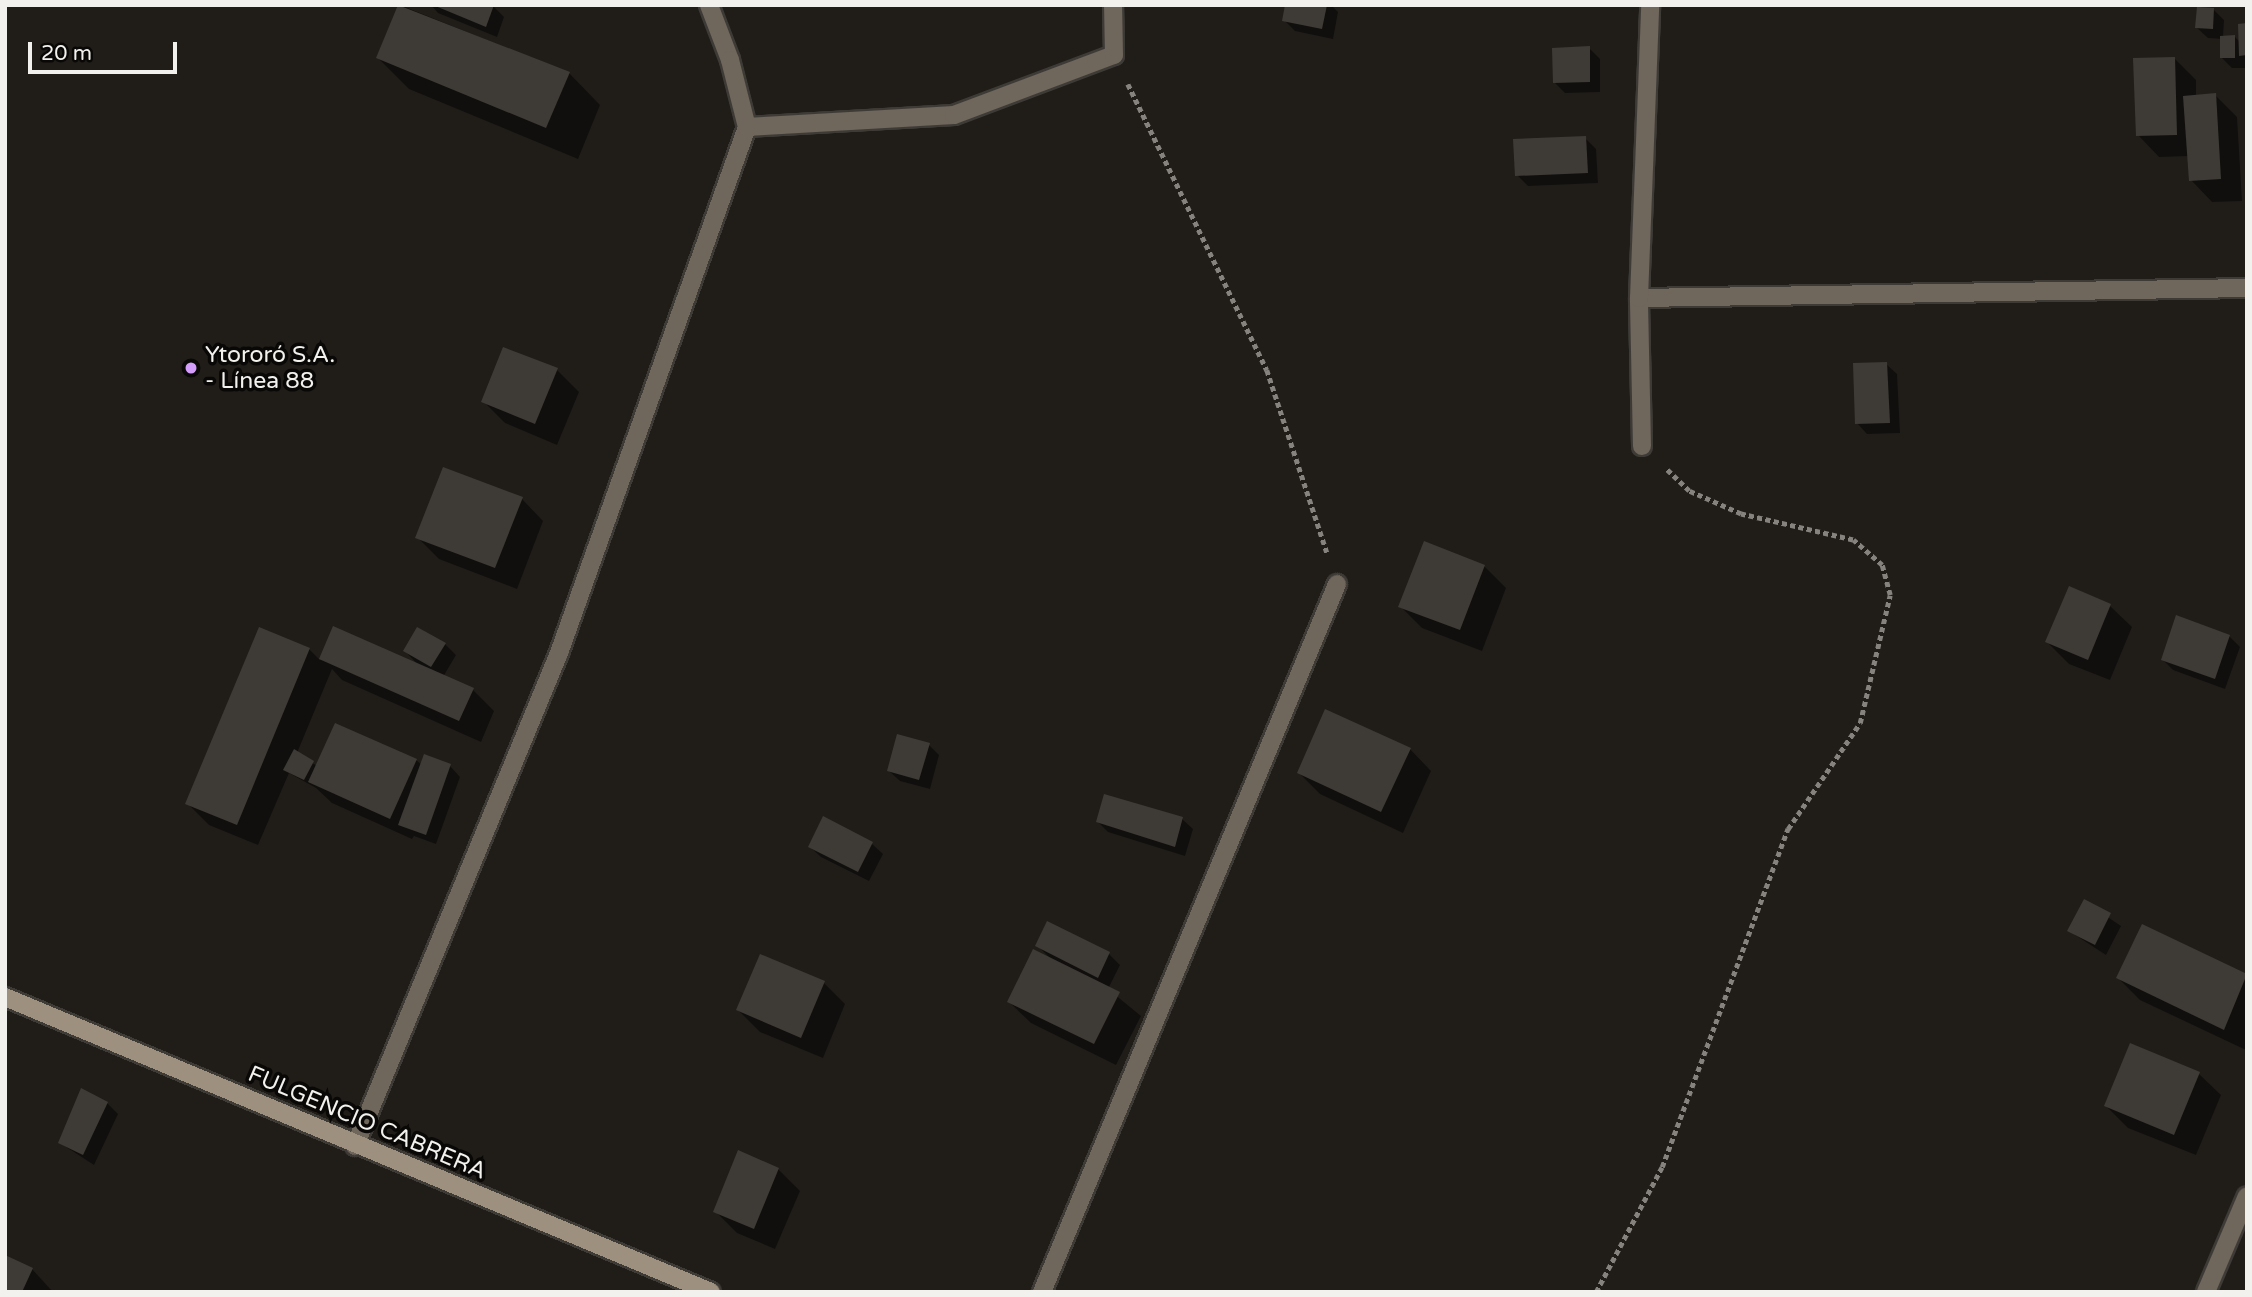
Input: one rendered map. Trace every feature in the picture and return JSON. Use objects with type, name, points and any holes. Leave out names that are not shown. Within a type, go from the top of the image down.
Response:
[{"type":"main road","name":"FULGENCIO CABRERA","points":[[5,997],[355,1146],[711,1292]]},
{"type":"street","points":[[355,1146],[559,653],[747,127],[730,60],[709,5]]},
{"type":"street","points":[[747,127],[954,115],[1114,55],[1113,5]]},
{"type":"street","points":[[1642,446],[1639,298],[1650,5]]},
{"type":"street","points":[[1639,298],[2247,288]]},
{"type":"street","points":[[1042,1292],[1337,584]]},
{"type":"street","points":[[2206,1292],[2247,1196]]},
{"type":"path","points":[[1114,55],[1267,370],[1337,584]]},
{"type":"path","points":[[1596,1292],[1662,1167],[1788,830],[1860,723],[1890,595],[1882,565],[1853,540],[1741,514],[1689,491],[1642,446]]},
{"type":"building","points":[[398,5],[570,72],[546,128],[376,58]]},
{"type":"building","points":[[433,5],[494,5],[486,27]]},
{"type":"building","points":[[1285,5],[1327,5],[1322,29],[1282,21]]},
{"type":"building","points":[[2197,7],[2214,8],[2213,29],[2195,28]]},
{"type":"building","points":[[2247,23],[2247,55],[2239,56],[2238,24]]},
{"type":"building","points":[[2235,35],[2235,58],[2220,58],[2220,36]]},
{"type":"building","points":[[1590,46],[1590,82],[1553,83],[1552,48]]},
{"type":"building","points":[[2175,57],[2177,135],[2136,136],[2133,58]]},
{"type":"building","points":[[2216,93],[2221,179],[2189,181],[2183,96]]},
{"type":"building","points":[[1586,136],[1588,173],[1515,176],[1513,139]]},
{"type":"building","points":[[503,347],[558,368],[535,424],[481,402]]},
{"type":"building","points":[[1887,362],[1890,423],[1855,424],[1853,363]]},
{"type":"building","points":[[443,467],[523,497],[495,568],[415,538]]},
{"type":"building","points":[[1424,541],[1485,565],[1460,630],[1398,607]]},
{"type":"building","points":[[2069,586],[2111,604],[2088,660],[2045,642]]},
{"type":"building","points":[[2176,615],[2230,635],[2215,679],[2161,660]]},
{"type":"building","points":[[333,626],[474,688],[459,721],[319,659]]},
{"type":"building","points":[[259,627],[310,648],[237,825],[185,804]]},
{"type":"building","points":[[417,627],[446,643],[431,667],[403,651]]},
{"type":"building","points":[[1325,709],[1411,748],[1381,812],[1297,773]]},
{"type":"building","points":[[335,723],[417,759],[390,819],[308,782]]},
{"type":"building","points":[[897,734],[930,743],[919,780],[887,771]]},
{"type":"building","points":[[294,749],[314,761],[304,780],[283,770]]},
{"type":"building","points":[[424,754],[451,764],[426,835],[398,825]]},
{"type":"building","points":[[1104,794],[1183,817],[1175,847],[1096,822]]},
{"type":"building","points":[[823,816],[873,842],[858,872],[808,847]]},
{"type":"building","points":[[2084,899],[2111,913],[2095,945],[2067,931]]},
{"type":"building","points":[[1047,921],[1110,952],[1098,978],[1035,946]]},
{"type":"building","points":[[2142,924],[2247,974],[2224,1030],[2116,978]]},
{"type":"building","points":[[1033,949],[1120,992],[1094,1044],[1007,1002]]},
{"type":"building","points":[[760,954],[825,981],[801,1038],[736,1010]]},
{"type":"building","points":[[2130,1043],[2200,1072],[2174,1135],[2104,1106]]},
{"type":"building","points":[[81,1088],[108,1102],[83,1155],[58,1143]]},
{"type":"building","points":[[738,1150],[779,1168],[754,1229],[713,1212]]},
{"type":"building","points":[[5,1255],[33,1268],[22,1292],[5,1292]]},
{"type":"place","name":"Ytororó S.A. - Línea 88","points":[[191,368]]}]
